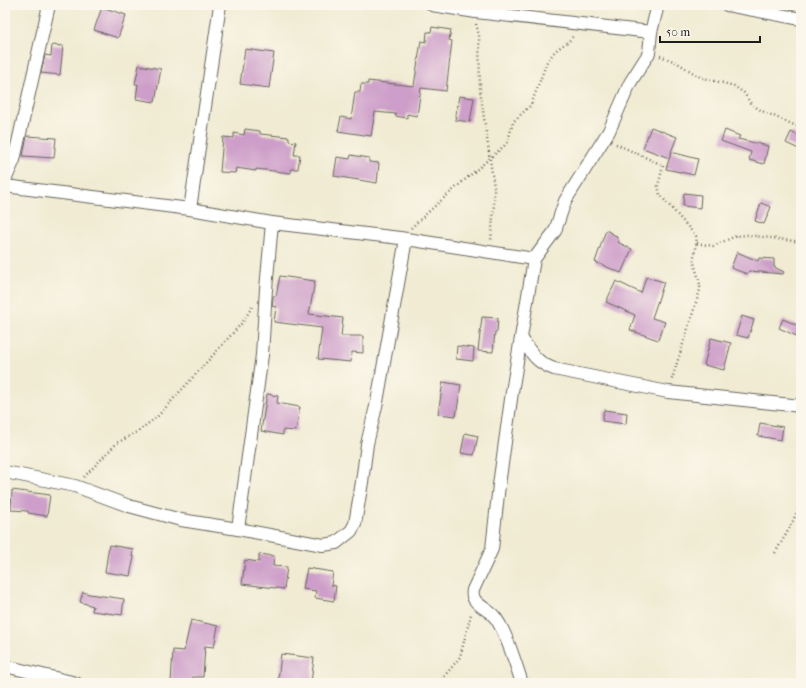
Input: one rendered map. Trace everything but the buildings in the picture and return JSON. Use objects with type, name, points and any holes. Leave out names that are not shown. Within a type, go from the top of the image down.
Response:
[{"type":"street","points":[[5,180],[14,160],[49,5]]},
{"type":"street","points":[[190,209],[220,5]]},
{"type":"street","points":[[432,5],[651,32]]},
{"type":"street","points":[[522,683],[501,625],[493,614],[474,600],[472,596],[473,590],[492,549],[511,399],[534,259],[555,231],[565,202],[612,125],[630,83],[649,53],[651,32],[658,5]]},
{"type":"street","points":[[727,5],[801,19]]},
{"type":"street","points":[[5,186],[190,209],[272,223],[403,238],[534,259]]},
{"type":"street","points":[[238,529],[262,355],[272,223]]},
{"type":"street","points":[[5,472],[75,486],[147,512],[181,520],[323,545],[336,543],[350,531],[355,524],[367,444],[377,402],[403,238]]},
{"type":"street","points":[[522,339],[538,361],[554,369],[668,392],[801,406]]},
{"type":"street","points":[[5,666],[76,683]]},
{"type":"path","points":[[474,9],[478,31],[479,81],[494,195],[490,252]]},
{"type":"path","points":[[403,238],[437,204],[508,141],[513,122],[532,105],[547,62],[551,56],[573,37],[579,24]]},
{"type":"path","points":[[649,53],[676,62],[700,77],[734,86],[744,93],[751,104],[762,111],[801,128]]},
{"type":"path","points":[[604,139],[663,166],[658,192],[696,236],[697,243],[694,263],[699,279],[700,290],[668,392]]},
{"type":"path","points":[[697,243],[710,246],[736,236],[748,235],[801,242]]},
{"type":"path","points":[[75,486],[117,443],[137,432],[157,417],[242,323],[266,289]]},
{"type":"path","points":[[775,554],[794,521],[799,509],[801,494]]},
{"type":"path","points":[[439,683],[460,657],[474,600]]}]
